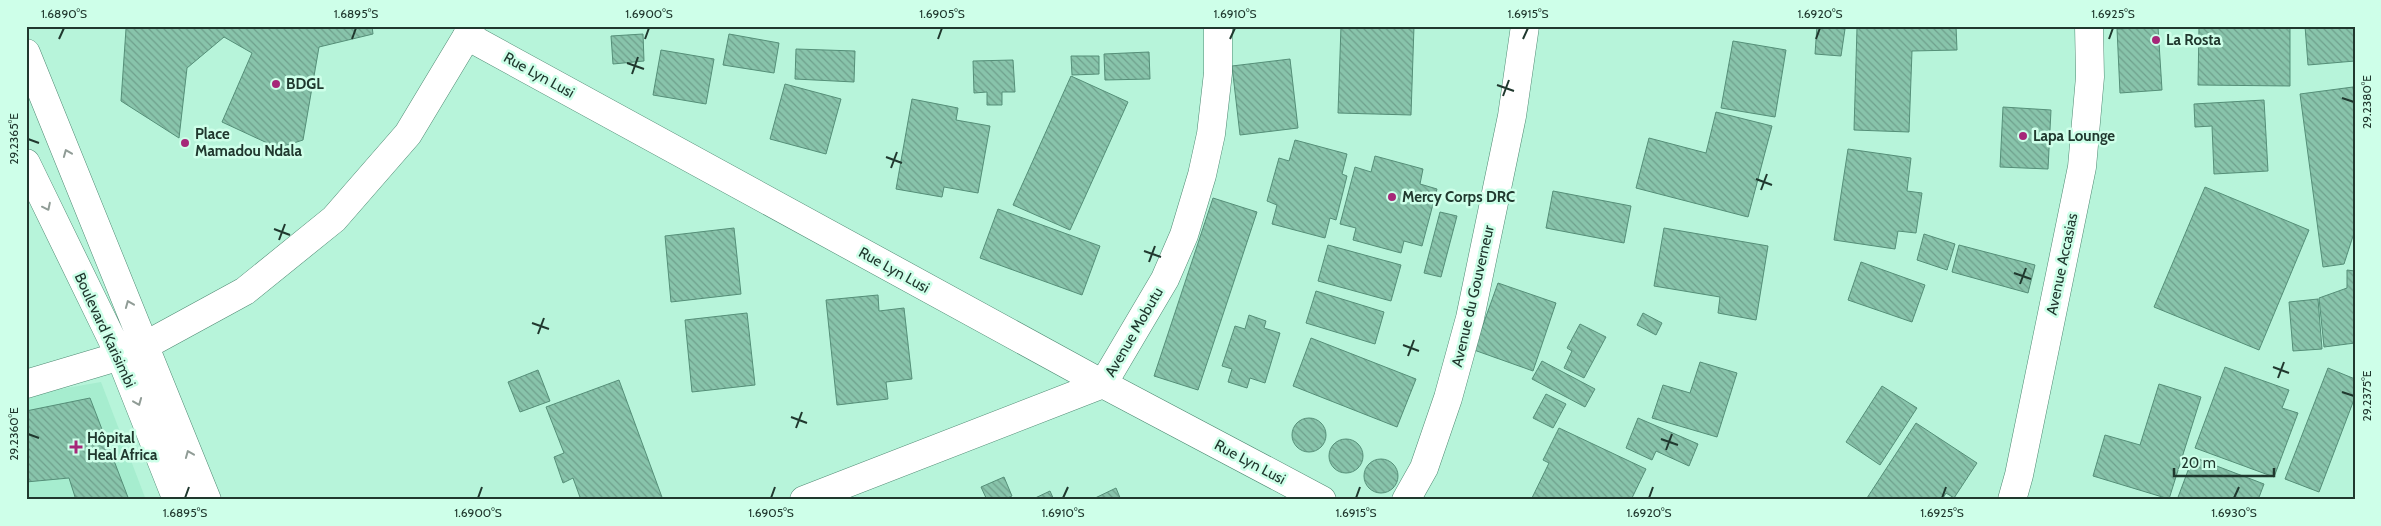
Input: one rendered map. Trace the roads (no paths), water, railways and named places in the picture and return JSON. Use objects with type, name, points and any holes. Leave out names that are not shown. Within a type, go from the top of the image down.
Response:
[{"type":"street","name":"Avenue Mobutu","points":[[804,500],[1103,384],[1165,278],[1184,235],[1202,175],[1211,134],[1218,73],[1218,26]]},
{"type":"street","name":"Avenue du Gouverneur","points":[[1406,500],[1424,468],[1448,398],[1470,318],[1512,116],[1525,26]]},
{"type":"street","name":"Avenue Accasias","points":[[2012,500],[2021,466],[2082,167],[2090,77],[2089,26]]},
{"type":"street","name":"Rue Lyn Lusi","points":[[469,31],[1103,384],[1322,500]]},
{"type":"street","points":[[26,384],[120,356],[146,345],[245,291],[334,219],[408,134],[469,31]]},
{"type":"street","points":[[26,53],[146,345],[207,500]]},
{"type":"street","name":"Boulevard Karisimbi","points":[[26,163],[120,356],[178,500]]},
{"type":"place","name":"La Rosta","points":[[2156,40]]},
{"type":"place","name":"BDGL","points":[[276,84]]},
{"type":"place","name":"Lapa Lounge","points":[[2023,136]]},
{"type":"place","name":"Place Mamadou Ndala","points":[[185,143]]},
{"type":"place","name":"Mercy Corps DRC","points":[[1392,197]]},
{"type":"place","name":"Hôpital Heal Africa","points":[[76,447]]}]
